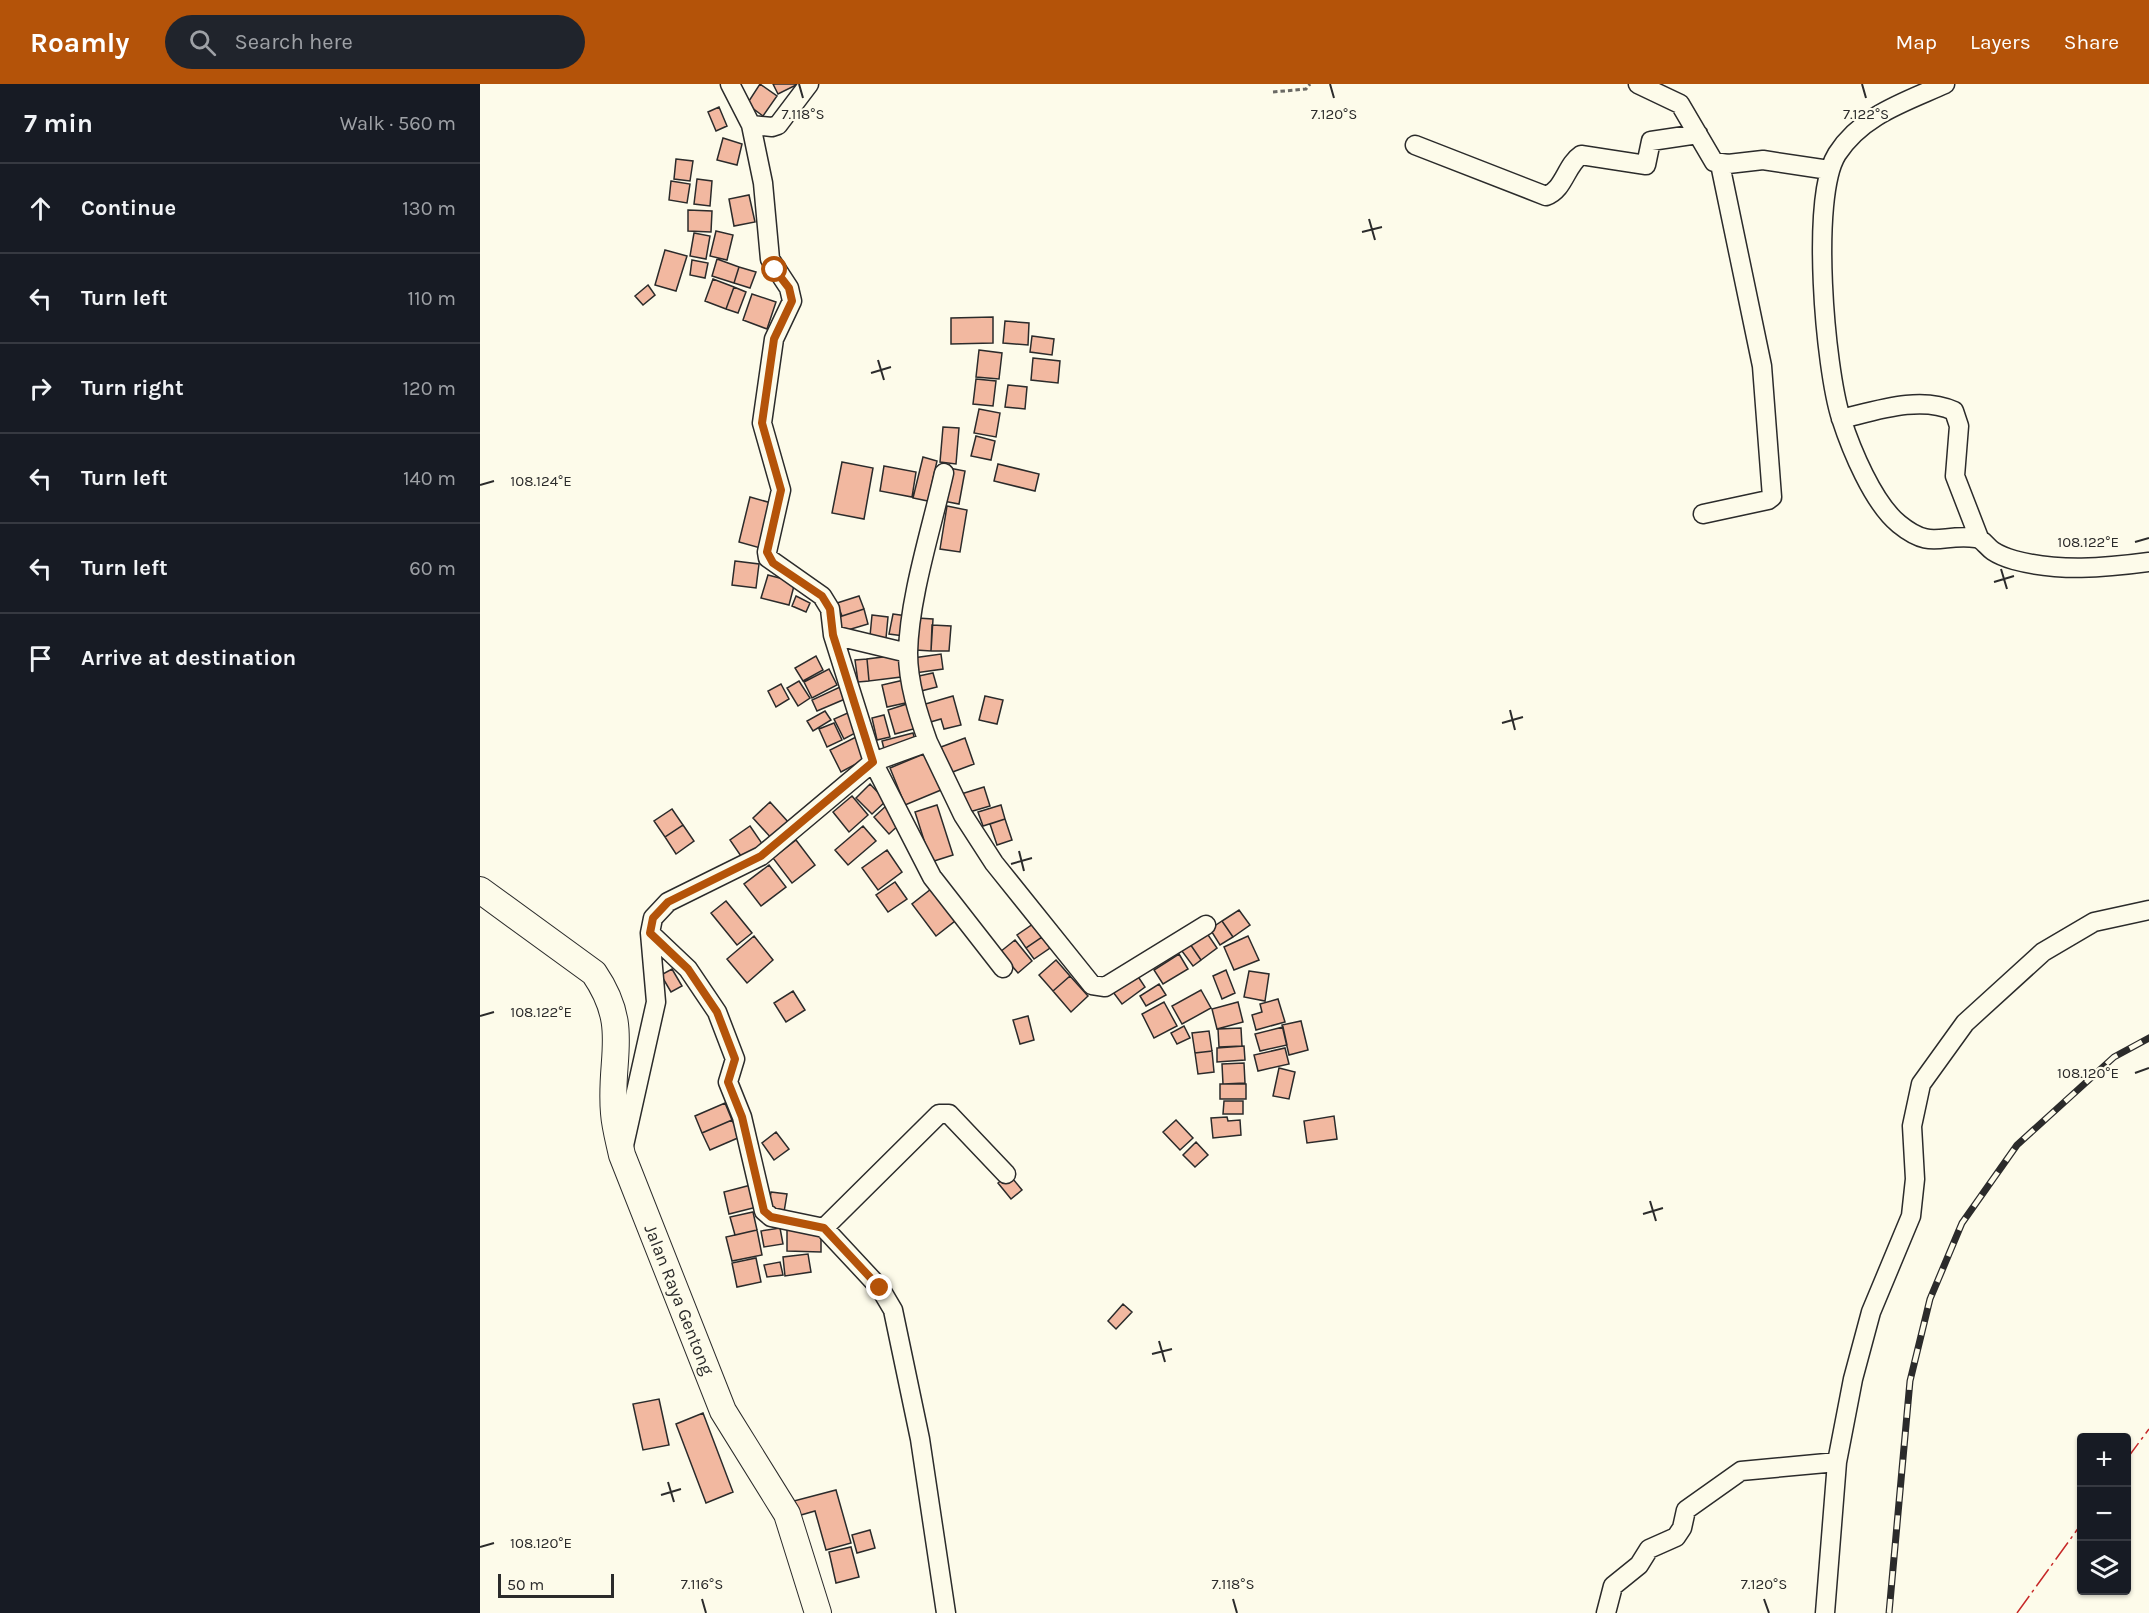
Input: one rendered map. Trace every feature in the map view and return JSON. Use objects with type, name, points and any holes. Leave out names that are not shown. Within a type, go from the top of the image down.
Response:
[{"type":"highway","name":"Jalan Raya Gentong","points":[[480,890],[594,973],[606,992],[616,1018],[614,1113],[622,1155],[723,1411],[787,1514],[818,1613]]},
{"type":"street","points":[[730,84],[751,125],[763,183],[770,259],[789,288],[792,301],[774,339],[762,423],[781,490],[767,552],[773,563],[822,596],[830,609],[833,635],[873,762],[932,877],[1003,968]]},
{"type":"street","points":[[751,125],[772,127],[778,124],[809,84]]},
{"type":"street","points":[[1638,84],[1680,104],[1711,158],[1719,164],[1762,366],[1772,496],[1768,500],[1703,514]]},
{"type":"street","points":[[1945,84],[1862,124],[1849,137],[1829,170],[1822,260],[1829,364],[1841,419],[1875,493],[1898,523],[1925,540],[1979,538]]},
{"type":"street","points":[[1415,145],[1546,196],[1556,191],[1575,158],[1581,155],[1646,165],[1652,141],[1698,134]]},
{"type":"street","points":[[1719,164],[1764,160],[1829,170]]},
{"type":"street","points":[[1841,419],[1902,405],[1947,408],[1954,411],[1959,426],[1955,476],[1979,538],[2002,555],[2034,564],[2102,568],[2149,562]]},
{"type":"street","points":[[944,473],[915,598],[908,653],[912,688],[928,742],[963,815],[994,863],[1092,985],[1106,987],[1206,925]]},
{"type":"street","points":[[833,635],[908,653]]},
{"type":"street","points":[[622,1155],[656,1002],[650,933],[653,918],[668,902],[761,856],[873,762],[928,742]]},
{"type":"street","points":[[1825,1613],[1837,1462],[1853,1379],[1871,1312],[1911,1216],[1915,1179],[1912,1126],[1921,1084],[1965,1023],[2043,952],[2094,922],[2149,910]]},
{"type":"street","points":[[650,933],[688,969],[717,1012],[734,1054],[735,1064],[728,1082],[742,1117],[764,1211],[771,1217],[824,1228],[880,1288],[893,1310],[920,1438],[946,1613]]},
{"type":"street","points":[[824,1228],[939,1114],[949,1114],[1006,1174]]},
{"type":"street","points":[[1606,1613],[1613,1586],[1639,1564],[1649,1549],[1676,1537],[1682,1528],[1686,1510],[1733,1475],[1749,1469],[1837,1462]]},
{"type":"path","points":[[1273,92],[1305,89],[1311,84]]},
{"type":"building","points":[[760,84],[777,96],[763,116],[747,104]]},
{"type":"building","points":[[773,84],[798,84],[778,94]]},
{"type":"building","points":[[719,107],[727,126],[716,131],[708,112]]},
{"type":"building","points":[[723,138],[742,144],[737,165],[717,160]]},
{"type":"building","points":[[676,159],[693,161],[690,181],[674,179]]},
{"type":"building","points":[[697,179],[712,181],[710,206],[694,204]]},
{"type":"building","points":[[671,181],[690,184],[687,203],[669,200]]},
{"type":"building","points":[[749,195],[755,222],[734,226],[729,199]]},
{"type":"building","points":[[688,210],[712,211],[711,232],[688,231]]},
{"type":"building","points":[[716,231],[733,235],[727,260],[710,256]]},
{"type":"building","points":[[694,233],[710,236],[706,259],[690,256]]},
{"type":"building","points":[[665,250],[687,256],[676,291],[655,285]]},
{"type":"building","points":[[717,259],[739,267],[734,283],[712,276]]},
{"type":"building","points":[[692,260],[708,263],[705,278],[690,275]]},
{"type":"building","points":[[739,267],[756,272],[750,288],[734,283]]},
{"type":"building","points":[[713,279],[734,287],[726,309],[705,301]]},
{"type":"building","points":[[648,285],[655,295],[643,305],[635,296]]},
{"type":"building","points":[[734,287],[746,292],[738,313],[726,309]]},
{"type":"building","points":[[752,294],[776,302],[767,329],[743,320]]},
{"type":"building","points":[[993,317],[993,343],[951,344],[951,318]]},
{"type":"building","points":[[1005,321],[1029,323],[1028,345],[1003,343]]},
{"type":"building","points":[[1032,336],[1054,339],[1052,355],[1030,352]]},
{"type":"building","points":[[979,350],[1002,353],[999,379],[976,377]]},
{"type":"building","points":[[1033,358],[1060,361],[1058,383],[1031,380]]},
{"type":"building","points":[[976,379],[996,381],[993,406],[973,404]]},
{"type":"building","points":[[1008,385],[1027,387],[1025,409],[1005,407]]},
{"type":"building","points":[[979,409],[1000,413],[996,437],[974,433]]},
{"type":"building","points":[[943,427],[959,428],[956,464],[940,462]]},
{"type":"building","points":[[976,436],[995,441],[991,460],[971,456]]},
{"type":"building","points":[[923,457],[937,461],[928,501],[913,498]]},
{"type":"building","points":[[842,462],[873,468],[864,519],[832,513]]},
{"type":"building","points":[[998,464],[1039,474],[1035,491],[994,481]]},
{"type":"building","points":[[884,466],[916,472],[912,497],[880,491]]},
{"type":"building","points":[[949,468],[965,471],[959,504],[943,501]]},
{"type":"building","points":[[750,497],[775,504],[764,549],[739,542]]},
{"type":"building","points":[[947,506],[967,510],[960,552],[940,549]]},
{"type":"building","points":[[735,561],[759,564],[756,588],[732,585]]},
{"type":"building","points":[[768,575],[795,582],[789,605],[761,598]]},
{"type":"building","points":[[796,596],[810,603],[806,612],[792,606]]},
{"type":"building","points":[[859,596],[864,609],[842,616],[837,603]]},
{"type":"building","points":[[864,609],[868,624],[841,632],[836,618]]},
{"type":"building","points":[[893,614],[907,616],[904,636],[889,634]]},
{"type":"building","points":[[872,615],[888,617],[886,638],[870,636]]},
{"type":"building","points":[[917,618],[933,619],[931,651],[916,650]]},
{"type":"building","points":[[932,625],[951,626],[949,651],[931,651]]},
{"type":"building","points":[[941,654],[943,669],[915,673],[913,658]]},
{"type":"building","points":[[899,655],[901,677],[869,681],[867,659]]},
{"type":"building","points":[[816,656],[823,670],[803,681],[795,668]]},
{"type":"building","points":[[867,659],[869,681],[858,682],[855,660]]},
{"type":"building","points":[[829,669],[837,685],[812,698],[804,682]]},
{"type":"building","points":[[933,673],[937,687],[917,692],[914,677]]},
{"type":"building","points":[[904,680],[910,702],[887,707],[882,685]]},
{"type":"building","points":[[799,681],[810,698],[798,706],[787,688]]},
{"type":"building","points":[[781,684],[789,699],[776,707],[768,691]]},
{"type":"building","points":[[840,687],[845,699],[817,711],[812,700]]},
{"type":"building","points":[[953,696],[961,725],[944,729],[941,719],[927,723],[922,705]]},
{"type":"building","points":[[985,696],[1003,700],[997,724],[979,720]]},
{"type":"building","points":[[910,703],[917,728],[895,734],[888,710]]},
{"type":"building","points":[[825,711],[831,720],[813,731],[807,721]]},
{"type":"building","points":[[850,712],[859,731],[844,739],[834,719]]},
{"type":"building","points":[[884,715],[890,737],[877,740],[872,718]]},
{"type":"building","points":[[834,723],[842,740],[827,747],[819,729]]},
{"type":"building","points":[[913,733],[916,744],[885,753],[882,741]]},
{"type":"building","points":[[856,737],[867,758],[841,772],[830,750]]},
{"type":"building","points":[[965,738],[974,764],[950,773],[941,747]]},
{"type":"building","points":[[926,753],[941,790],[905,805],[890,768]]},
{"type":"building","points":[[870,784],[886,801],[872,814],[856,798]]},
{"type":"building","points":[[984,787],[990,806],[966,813],[961,794]]},
{"type":"building","points":[[852,796],[868,815],[849,832],[833,812]]},
{"type":"building","points":[[770,802],[790,824],[773,840],[753,818]]},
{"type":"building","points":[[887,805],[902,822],[889,834],[874,817]]},
{"type":"building","points":[[937,805],[953,855],[931,862],[915,812]]},
{"type":"building","points":[[1001,805],[1005,819],[983,826],[978,812]]},
{"type":"building","points":[[672,809],[683,825],[665,837],[654,821]]},
{"type":"building","points":[[1005,819],[1012,840],[997,845],[990,824]]},
{"type":"building","points":[[683,825],[694,841],[676,854],[665,837]]},
{"type":"building","points":[[750,826],[765,848],[745,862],[730,840]]},
{"type":"building","points":[[863,826],[876,841],[848,865],[835,850]]},
{"type":"building","points":[[796,840],[815,865],[792,883],[773,858]]},
{"type":"building","points":[[887,850],[902,872],[878,890],[862,868]]},
{"type":"building","points":[[769,865],[786,887],[761,906],[744,884]]},
{"type":"building","points":[[895,882],[907,899],[888,912],[876,895]]},
{"type":"building","points":[[931,889],[955,921],[936,936],[912,904]]},
{"type":"building","points":[[726,901],[752,933],[737,945],[711,913]]},
{"type":"building","points":[[1239,910],[1250,925],[1233,937],[1222,921]]},
{"type":"building","points":[[1222,921],[1233,937],[1220,945],[1210,929]]},
{"type":"building","points":[[1033,924],[1042,937],[1026,948],[1017,935]]},
{"type":"building","points":[[1204,929],[1217,948],[1201,960],[1188,941]]},
{"type":"building","points":[[754,936],[773,960],[747,983],[727,959]]},
{"type":"building","points":[[1248,936],[1259,960],[1234,970],[1224,947]]},
{"type":"building","points":[[1042,937],[1050,948],[1034,959],[1026,948]]},
{"type":"building","points":[[1015,940],[1032,961],[1018,973],[1000,952]]},
{"type":"building","points":[[1188,941],[1201,960],[1193,966],[1179,947]]},
{"type":"building","points":[[1179,954],[1188,969],[1163,984],[1154,970]]},
{"type":"building","points":[[1056,960],[1070,976],[1053,991],[1039,975]]},
{"type":"building","points":[[672,969],[682,986],[671,992],[661,975]]},
{"type":"building","points":[[1226,970],[1235,993],[1222,999],[1213,976]]},
{"type":"building","points":[[1249,971],[1269,974],[1265,1001],[1244,997]]},
{"type":"building","points":[[1137,975],[1145,987],[1122,1004],[1113,992]]},
{"type":"building","points":[[1070,976],[1088,996],[1071,1012],[1053,991]]},
{"type":"building","points":[[1159,984],[1166,995],[1146,1006],[1140,996]]},
{"type":"building","points":[[1201,990],[1211,1008],[1182,1024],[1172,1006]]},
{"type":"building","points":[[793,991],[805,1010],[786,1022],[774,1003]]},
{"type":"building","points":[[1278,999],[1285,1022],[1256,1030],[1252,1015],[1262,1012],[1260,1004]]},
{"type":"building","points":[[1164,1002],[1177,1026],[1154,1038],[1142,1014]]},
{"type":"building","points":[[1238,1002],[1243,1022],[1217,1029],[1212,1009]]},
{"type":"building","points":[[1028,1016],[1034,1040],[1020,1044],[1013,1020]]},
{"type":"building","points":[[1301,1021],[1308,1050],[1289,1055],[1282,1025]]},
{"type":"building","points":[[1184,1026],[1190,1038],[1177,1044],[1171,1033]]},
{"type":"building","points":[[1283,1027],[1287,1045],[1260,1051],[1255,1034]]},
{"type":"building","points":[[1241,1028],[1242,1046],[1219,1047],[1218,1029]]},
{"type":"building","points":[[1209,1031],[1212,1051],[1195,1053],[1192,1033]]},
{"type":"building","points":[[1244,1046],[1245,1060],[1217,1062],[1217,1048]]},
{"type":"building","points":[[1285,1048],[1289,1064],[1258,1071],[1254,1055]]},
{"type":"building","points":[[1212,1051],[1214,1072],[1198,1074],[1195,1053]]},
{"type":"building","points":[[1244,1063],[1245,1083],[1223,1084],[1222,1064]]},
{"type":"building","points":[[1279,1068],[1295,1072],[1289,1099],[1273,1096]]},
{"type":"building","points":[[1220,1084],[1246,1084],[1246,1099],[1220,1099]]},
{"type":"building","points":[[1224,1101],[1243,1101],[1243,1114],[1223,1114]]},
{"type":"building","points":[[725,1103],[732,1120],[702,1133],[695,1116]]},
{"type":"building","points":[[1334,1116],[1337,1139],[1307,1143],[1304,1121]]},
{"type":"building","points":[[1227,1117],[1228,1121],[1240,1120],[1241,1135],[1213,1138],[1211,1118]]},
{"type":"building","points":[[732,1120],[740,1137],[710,1150],[702,1133]]},
{"type":"building","points":[[1176,1120],[1193,1138],[1180,1150],[1163,1132]]},
{"type":"building","points":[[776,1132],[789,1149],[774,1160],[762,1143]]},
{"type":"building","points":[[1196,1142],[1208,1155],[1195,1167],[1183,1155]]},
{"type":"building","points":[[1009,1174],[1022,1190],[1011,1199],[998,1183]]},
{"type":"building","points":[[751,1185],[757,1207],[729,1214],[724,1192]]},
{"type":"building","points":[[771,1192],[787,1194],[784,1212],[768,1209]]},
{"type":"building","points":[[753,1212],[757,1230],[735,1235],[730,1217]]},
{"type":"building","points":[[780,1228],[783,1244],[764,1247],[761,1231]]},
{"type":"building","points":[[757,1230],[762,1255],[732,1261],[726,1237]]},
{"type":"building","points":[[787,1230],[821,1231],[821,1252],[787,1251]]},
{"type":"building","points":[[808,1254],[811,1272],[785,1276],[783,1257]]},
{"type":"building","points":[[756,1258],[761,1282],[737,1287],[732,1263]]},
{"type":"building","points":[[780,1262],[783,1275],[767,1277],[764,1265]]},
{"type":"building","points":[[1123,1304],[1132,1312],[1116,1329],[1108,1321]]},
{"type":"building","points":[[659,1399],[669,1445],[643,1450],[633,1404]]},
{"type":"building","points":[[703,1413],[733,1492],[706,1503],[676,1424]]},
{"type":"building","points":[[836,1490],[851,1543],[826,1550],[815,1511],[794,1517],[790,1502]]},
{"type":"building","points":[[870,1530],[875,1548],[857,1553],[852,1535]]},
{"type":"building","points":[[851,1547],[859,1577],[836,1583],[829,1552]]},
{"type":"railway","points":[[1889,1613],[1910,1381],[1930,1299],[1962,1223],[2017,1145],[2114,1057],[2149,1038]]},
{"type":"power","points":[[2131,1453],[2149,1429]]},
{"type":"power","points":[[2017,1613],[2077,1530]]},
{"type":"route","points":[[775,270],[789,288],[792,301],[774,339],[762,423],[781,490],[767,552],[768,558],[822,596],[830,609],[833,635],[873,762],[761,856],[668,902],[653,918],[650,933],[688,969],[717,1012],[734,1054],[735,1064],[728,1082],[742,1117],[764,1211],[771,1217],[824,1228],[880,1288]]}]
